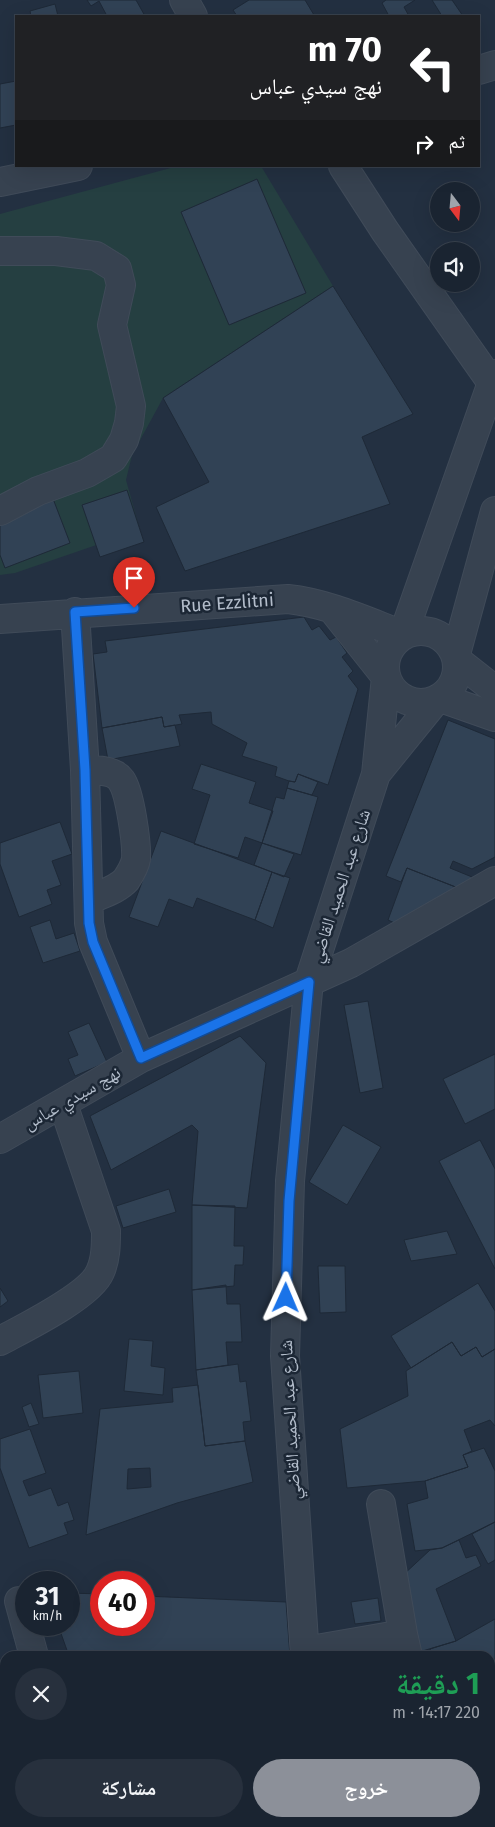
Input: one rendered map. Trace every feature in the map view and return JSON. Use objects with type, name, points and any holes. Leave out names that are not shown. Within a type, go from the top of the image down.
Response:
[{"type":"street","points":[[184,0],[192,15]]},
{"type":"street","points":[[480,70],[495,65]]},
{"type":"street","points":[[480,79],[495,82]]},
{"type":"street","points":[[0,182],[73,167]]},
{"type":"street","points":[[344,167],[385,231],[494,379],[403,634],[389,649],[385,658],[386,678]]},
{"type":"street","points":[[0,251],[56,251],[96,256],[117,269],[121,285],[112,325],[131,406],[130,423],[124,440],[113,458],[87,473],[38,491],[0,511]]},
{"type":"street","points":[[439,699],[455,681],[457,657],[495,514]]},
{"type":"street","name":"Rue Ezzlitni","points":[[0,619],[75,612],[288,599],[303,600],[403,634]]},
{"type":"street","points":[[332,609],[392,688],[401,697],[412,702],[424,703],[439,699],[495,717]]},
{"type":"street","points":[[75,612],[85,770],[89,923],[93,942],[141,1058]]},
{"type":"street","points":[[403,634],[428,630],[439,634],[449,643],[457,657],[495,690]]},
{"type":"street","name":"شارع عبد الحميد القاضي","points":[[305,1651],[285,1356],[289,1201],[309,982],[376,774],[386,678]]},
{"type":"street","name":"شارع عبد الحميد القاضي","points":[[376,774],[439,699]]},
{"type":"street","points":[[85,770],[109,773],[121,779],[127,794],[136,850],[135,862],[125,880],[116,888],[88,900]]},
{"type":"street","name":"نهج سيدي عباس","points":[[0,1139],[141,1058],[352,963],[495,881]]},
{"type":"street","points":[[0,1341],[80,1294],[100,1274],[106,1252],[106,1230],[63,1104]]},
{"type":"street","points":[[338,1651],[405,1645],[381,1504]]},
{"type":"street","points":[[29,1636],[33,1651]]},
{"type":"green space","points":[[174,167],[262,167],[333,286],[163,398],[132,455],[126,480],[140,530],[15,573],[0,575],[0,214]]},
{"type":"building","points":[[87,0],[136,0],[144,15],[106,15],[99,1],[91,6]]},
{"type":"building","points":[[249,0],[305,0],[314,15],[236,15],[233,10]]},
{"type":"building","points":[[386,0],[415,0],[404,7],[408,15],[388,15],[382,3]]},
{"type":"building","points":[[432,0],[452,0],[462,15],[441,15]]},
{"type":"building","points":[[55,4],[58,15],[31,15],[30,11]]},
{"type":"building","points":[[15,81],[15,125],[0,128],[0,84]]},
{"type":"building","points":[[257,179],[306,293],[229,325],[181,212]]},
{"type":"building","points":[[333,286],[413,414],[362,437],[390,504],[185,571],[156,507],[209,482],[163,398]]},
{"type":"building","points":[[127,490],[144,542],[100,557],[82,505]]},
{"type":"building","points":[[52,496],[70,543],[5,568],[0,555],[0,523],[25,514],[23,508]]},
{"type":"building","points":[[304,617],[312,630],[319,626],[330,640],[336,637],[347,653],[342,657],[353,671],[348,676],[358,689],[328,785],[298,774],[295,782],[289,781],[275,776],[277,767],[242,756],[247,743],[212,724],[211,712],[179,715],[182,724],[164,727],[162,717],[102,728],[93,654],[107,652],[105,641]]},
{"type":"building","points":[[162,717],[164,727],[175,725],[180,746],[108,760],[102,728]]},
{"type":"building","points":[[448,720],[495,739],[495,857],[472,869],[453,861],[450,868],[472,877],[466,891],[407,868],[401,882],[386,876]]},
{"type":"building","points":[[201,764],[256,782],[249,803],[273,811],[262,843],[245,837],[238,858],[194,844],[210,795],[192,789]]},
{"type":"building","points":[[298,774],[318,782],[312,795],[287,788],[289,781],[295,782]]},
{"type":"building","points":[[287,788],[318,797],[301,855],[262,843],[276,797],[284,799]]},
{"type":"building","points":[[60,822],[72,854],[52,861],[61,885],[47,890],[52,904],[19,917],[0,864],[0,843]]},
{"type":"building","points":[[161,831],[272,872],[255,920],[197,898],[193,908],[169,899],[158,927],[129,917]]},
{"type":"building","points":[[262,843],[294,854],[284,877],[254,865]]},
{"type":"building","points":[[407,868],[458,888],[401,926],[388,920]]},
{"type":"building","points":[[272,872],[290,878],[273,928],[255,920]]},
{"type":"building","points":[[50,920],[56,939],[74,933],[80,951],[43,963],[30,927]]},
{"type":"building","points":[[368,1001],[383,1088],[360,1093],[344,1005]]},
{"type":"building","points":[[89,1023],[107,1062],[75,1076],[68,1059],[78,1055],[68,1032]]},
{"type":"building","points":[[240,1036],[266,1063],[247,1208],[192,1205],[198,1131],[192,1125],[111,1170],[90,1116]]},
{"type":"building","points":[[495,1054],[495,1109],[465,1124],[443,1079]]},
{"type":"building","points":[[343,1125],[381,1147],[347,1205],[309,1182]]},
{"type":"building","points":[[480,1140],[495,1169],[495,1269],[439,1161]]},
{"type":"building","points":[[169,1189],[176,1212],[123,1228],[116,1206]]},
{"type":"building","points":[[192,1205],[235,1206],[234,1246],[244,1246],[243,1265],[235,1265],[234,1286],[192,1290]]},
{"type":"building","points":[[447,1231],[457,1254],[411,1261],[404,1240]]},
{"type":"building","points":[[318,1266],[345,1266],[346,1312],[320,1313]]},
{"type":"building","points":[[478,1283],[495,1311],[495,1349],[482,1357],[476,1347],[461,1356],[452,1342],[411,1368],[391,1336]]},
{"type":"building","points":[[226,1285],[227,1304],[240,1304],[242,1342],[226,1342],[228,1365],[196,1370],[192,1290]]},
{"type":"building","points":[[0,1288],[8,1301],[0,1307]]},
{"type":"building","points":[[129,1339],[153,1341],[151,1366],[165,1368],[163,1395],[124,1391]]},
{"type":"building","points":[[452,1342],[461,1356],[476,1347],[482,1357],[495,1349],[495,1426],[490,1420],[464,1430],[472,1451],[463,1455],[468,1467],[425,1481],[347,1488],[340,1429],[408,1396],[406,1371]]},
{"type":"building","points":[[238,1364],[240,1382],[246,1381],[251,1421],[243,1422],[245,1441],[205,1446],[196,1370]]},
{"type":"building","points":[[79,1371],[83,1413],[43,1418],[38,1375]]},
{"type":"building","points":[[198,1385],[205,1446],[245,1441],[253,1482],[177,1503],[86,1535],[100,1409],[173,1402],[172,1388]],"holes":[[[150,1468],[151,1487],[127,1489],[128,1469]]]},
{"type":"building","points":[[31,1403],[39,1424],[29,1427],[22,1407]]},
{"type":"building","points":[[30,1429],[46,1473],[23,1481],[29,1496],[51,1488],[58,1506],[68,1502],[74,1520],[64,1523],[68,1534],[29,1548],[0,1468],[0,1439]]},
{"type":"building","points":[[484,1448],[495,1471],[495,1522],[442,1548],[415,1551],[407,1504],[428,1498],[425,1481],[468,1467],[463,1455]]},
{"type":"building","points":[[495,1522],[495,1560],[488,1564],[472,1534]]},
{"type":"building","points":[[459,1540],[466,1558],[476,1555],[481,1566],[436,1589],[456,1641],[419,1651],[402,1576],[430,1550],[442,1548]]},
{"type":"building","points":[[80,1593],[90,1594],[90,1636],[155,1636],[155,1596],[286,1602],[290,1651],[67,1651],[62,1636],[80,1636]]},
{"type":"building","points":[[378,1598],[381,1621],[355,1624],[351,1602]]},
{"type":"building","points":[[495,1619],[495,1651],[431,1651],[430,1649],[456,1641]]},
{"type":"route","points":[[134,608],[75,612],[85,770],[89,923],[91,933],[141,1058],[309,982],[289,1201],[286,1298]]}]
